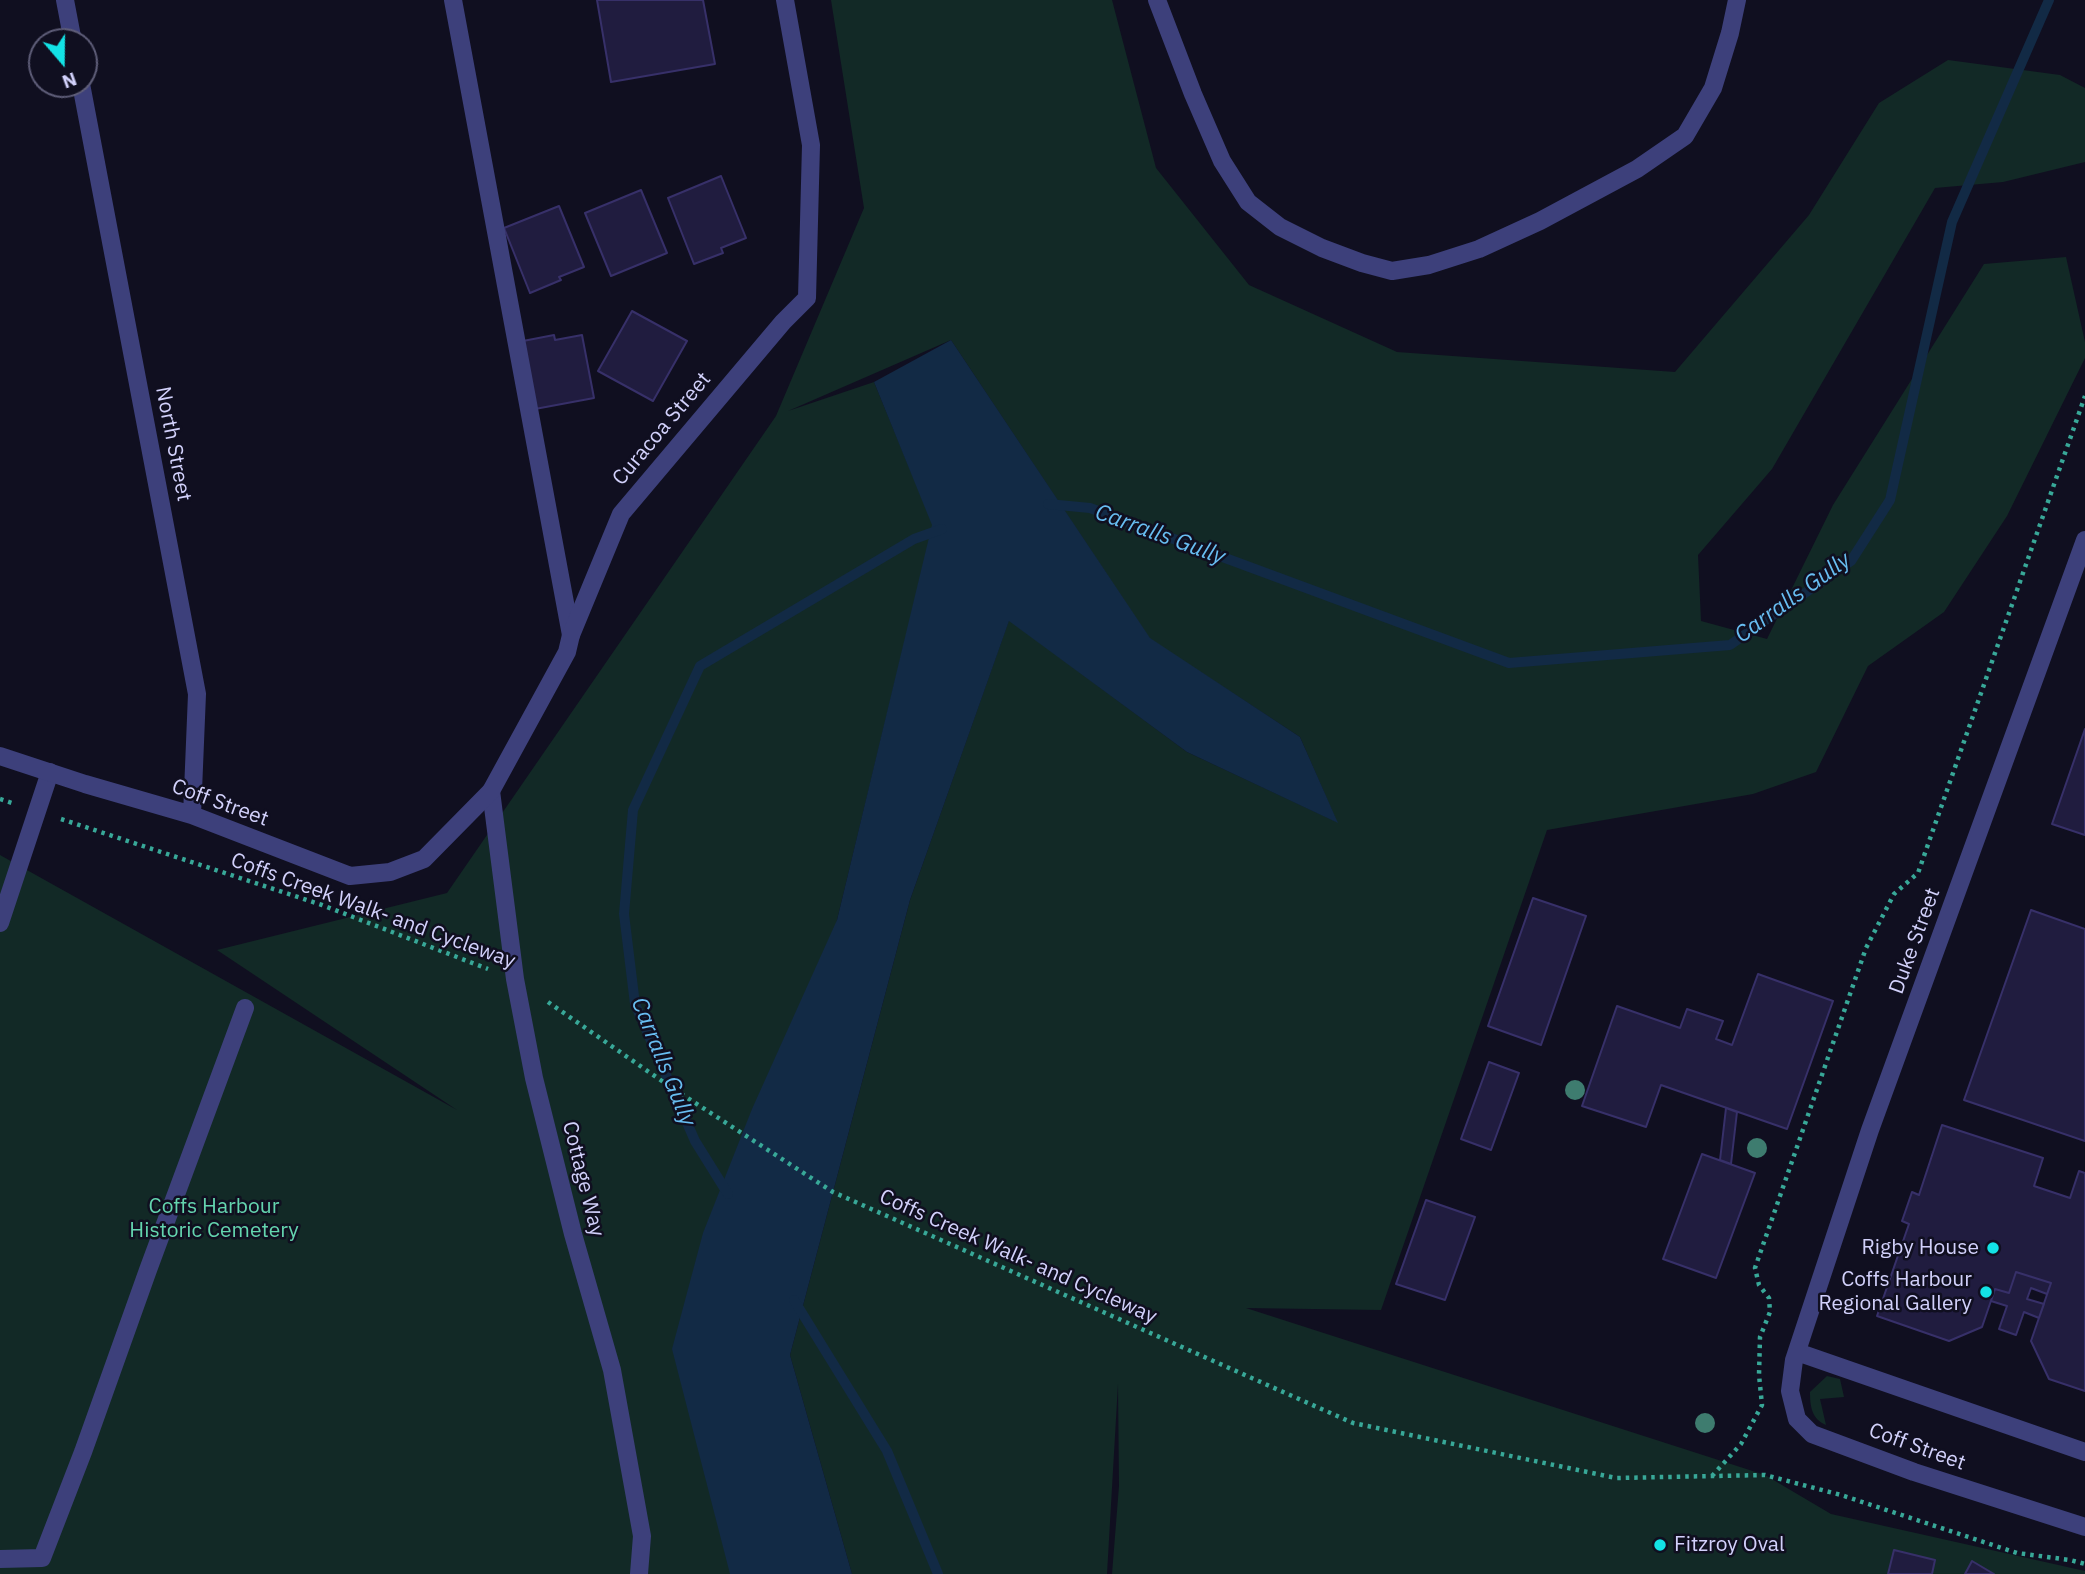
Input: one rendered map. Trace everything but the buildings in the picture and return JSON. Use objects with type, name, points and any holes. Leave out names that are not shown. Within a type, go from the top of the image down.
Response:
[{"type":"street","points":[[65,0],[70,28]]},
{"type":"street","points":[[453,0],[571,635]]},
{"type":"street","name":"Curacoa Street","points":[[424,859],[491,792],[567,652],[571,635],[621,514],[783,322],[807,298],[811,145],[785,0]]},
{"type":"street","points":[[1157,0],[1222,161],[1248,202],[1280,227],[1322,248],[1392,271],[1429,265],[1479,249],[1540,221],[1637,169],[1685,136],[1713,88],[1737,0]]},
{"type":"street","name":"North Street","points":[[84,98],[197,694],[192,815]]},
{"type":"street","name":"Duke Street","points":[[1795,1356],[1870,1130],[2085,540]]},
{"type":"street","name":"Coff Street","points":[[0,755],[85,784],[192,815],[350,876],[390,872],[424,859]]},
{"type":"street","points":[[0,923],[50,772]]},
{"type":"street","name":"Cottage Way","points":[[491,792],[515,979],[534,1079],[612,1370],[642,1536],[639,1574]]},
{"type":"street","points":[[0,1559],[42,1566],[245,1008]]},
{"type":"street","points":[[1795,1356],[2085,1452]]},
{"type":"street","name":"Coff Street","points":[[1795,1356],[1790,1391],[1797,1419],[1812,1434],[1914,1472],[2085,1527]]},
{"type":"path","points":[[1712,1477],[1741,1444],[1762,1405],[1759,1375],[1760,1337],[1770,1312],[1769,1298],[1759,1285],[1755,1268],[1759,1255],[1866,948],[1894,894],[1918,873],[2085,396]]},
{"type":"path","name":"Coffs Creek Walk- and Cycleway","points":[[0,799],[322,905],[515,979],[672,1088],[833,1192],[1353,1423],[1616,1478],[1765,1475],[1841,1495],[2017,1553],[2085,1564]]},
{"type":"green space","name":"Coffs Harbour Historic Cemetery","points":[[831,0],[1112,0],[1156,168],[1249,285],[1397,352],[1675,372],[1809,215],[1879,103],[1948,60],[2060,75],[2085,88],[2085,162],[2003,182],[1935,188],[1772,469],[1698,555],[1701,621],[1767,639],[1833,505],[1984,264],[2066,257],[2085,342],[2085,358],[2007,516],[1944,612],[1868,666],[1816,772],[1753,794],[1547,830],[1381,1310],[1246,1308],[1765,1475],[1831,1514],[2085,1571],[2085,1574],[1112,1574],[1119,1486],[1118,1384],[1107,1574],[852,1574],[790,1355],[910,900],[1009,620],[1187,752],[1337,822],[1300,737],[1150,639],[951,340],[788,411],[874,382],[933,525],[837,920],[733,1574],[0,1574],[0,855],[457,1110],[217,950],[447,893],[776,416],[864,208]]},
{"type":"green space","points":[[1827,1376],[1840,1379],[1844,1397],[1820,1399],[1826,1425],[1813,1412],[1810,1392]]},
{"type":"water","points":[[951,340],[1150,638],[1300,737],[1338,823],[1187,752],[1009,621],[910,900],[790,1355],[852,1574],[730,1574],[672,1349],[703,1233],[752,1109],[837,920],[932,525],[874,382]]},
{"type":"waterway","name":"Carralls Gully","points":[[1048,504],[1090,508],[1509,663],[1730,645],[1851,561],[1890,500],[1952,222],[2049,0]]},
{"type":"waterway","name":"Carralls Gully","points":[[728,1194],[695,1141],[635,1004],[624,914],[633,810],[700,666],[914,539],[942,529]]},
{"type":"waterway","name":"Carralls Gully","points":[[794,1300],[887,1451],[938,1574]]},
{"type":"place","name":"Rigby House","points":[[1993,1248]]},
{"type":"place","name":"Coffs Harbour Regional Gallery","points":[[1986,1292]]},
{"type":"place","name":"Fitzroy Oval","points":[[1660,1545]]}]
